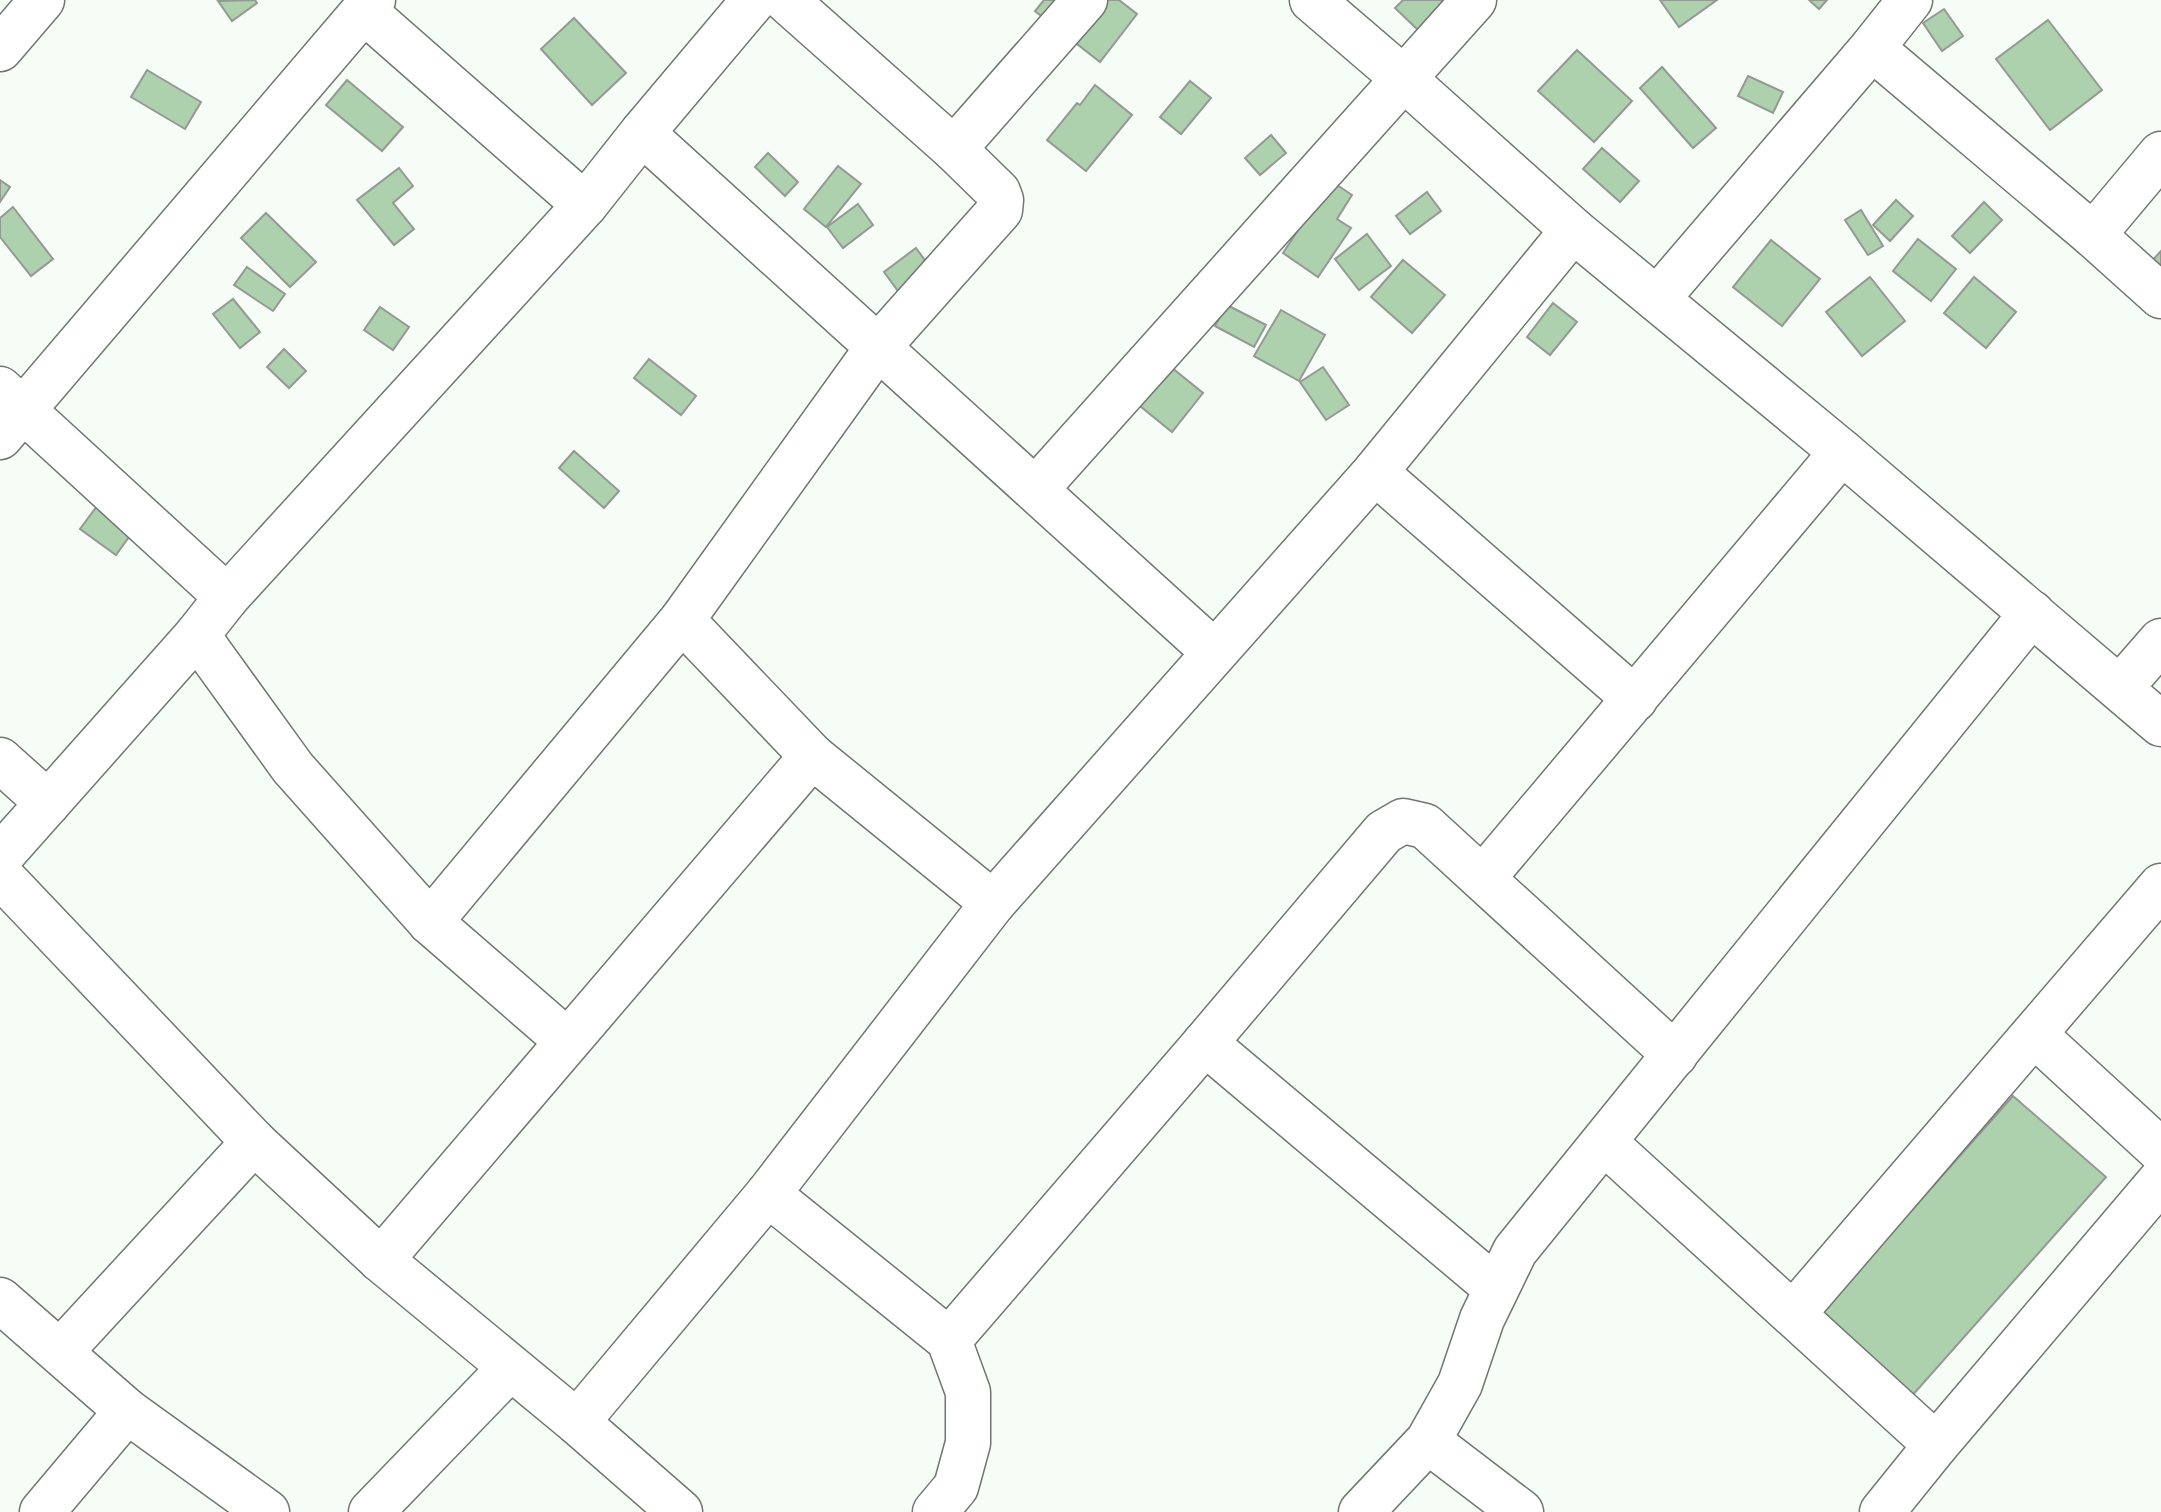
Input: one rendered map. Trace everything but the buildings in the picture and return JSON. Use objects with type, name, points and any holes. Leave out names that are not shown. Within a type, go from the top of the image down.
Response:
[{"type":"street","points":[[0,49],[42,0]]},
{"type":"street","points":[[0,857],[227,597],[585,205],[754,0]]},
{"type":"street","points":[[430,922],[682,620],[878,347],[1000,210],[998,192],[786,0]]},
{"type":"street","points":[[954,149],[1085,0]]},
{"type":"street","points":[[1312,0],[1573,230],[1842,452],[2161,724]]},
{"type":"street","points":[[1036,489],[1474,0]]},
{"type":"street","points":[[1657,299],[1910,0]]},
{"type":"street","points":[[227,597],[8,412],[368,5],[585,205]]},
{"type":"street","points":[[1872,48],[2161,296]]},
{"type":"street","points":[[642,133],[1214,652]]},
{"type":"street","points":[[2093,235],[2161,154]]},
{"type":"street","points":[[577,1422],[768,1194],[993,903],[1375,472],[1573,230]]},
{"type":"street","points":[[1483,878],[1842,452]]},
{"type":"street","points":[[1375,472],[1635,699]]},
{"type":"street","points":[[1361,1512],[1428,1441],[1460,1384],[1482,1319],[1515,1251],[2032,613]]},
{"type":"street","points":[[682,620],[812,756],[993,903]]},
{"type":"street","points":[[197,635],[293,768],[430,922],[567,1041]]},
{"type":"street","points":[[2120,688],[2161,641]]},
{"type":"street","points":[[381,1260],[812,756]]},
{"type":"street","points":[[0,760],[48,803]]},
{"type":"street","points":[[949,1340],[1384,832],[1403,821],[1425,826],[1675,1055]]},
{"type":"street","points":[[0,875],[254,1142],[381,1260],[577,1422],[680,1512]]},
{"type":"street","points":[[1793,1314],[2161,886]]},
{"type":"street","points":[[2035,1035],[2161,1151]]},
{"type":"street","points":[[1205,1043],[1496,1288]]},
{"type":"street","points":[[61,1351],[254,1142]]},
{"type":"street","points":[[1604,1142],[1936,1445]]},
{"type":"street","points":[[1882,1512],[2161,1180]]},
{"type":"street","points":[[768,1194],[949,1340],[968,1392],[968,1443],[956,1487],[935,1512]]},
{"type":"street","points":[[0,1300],[127,1411],[267,1512]]},
{"type":"street","points":[[371,1512],[510,1368]]},
{"type":"street","points":[[42,1512],[127,1411]]},
{"type":"street","points":[[1428,1441],[1521,1512]]}]
